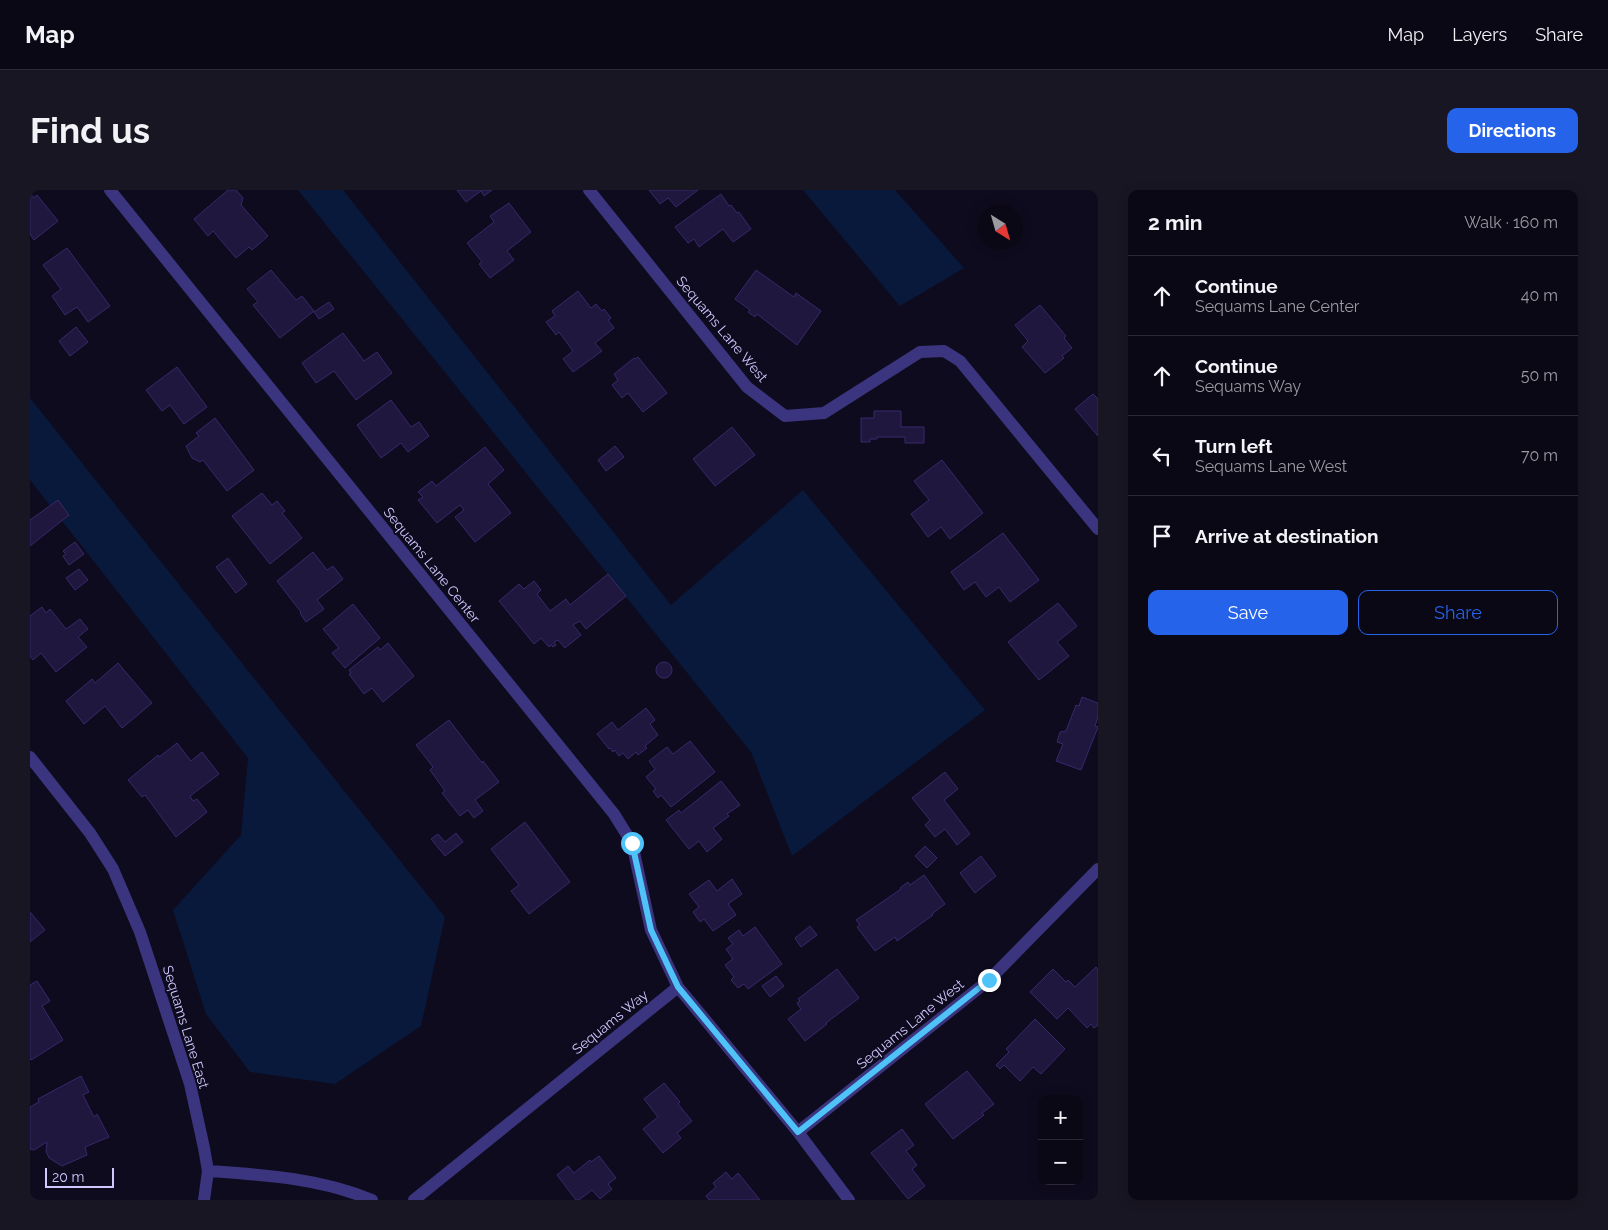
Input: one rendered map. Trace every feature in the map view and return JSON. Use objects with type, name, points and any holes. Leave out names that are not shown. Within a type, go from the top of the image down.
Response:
[{"type":"street","name":"Sequams Lane Center","points":[[110,190],[614,814],[632,843],[651,930],[678,987]]},
{"type":"street","name":"Sequams Lane West","points":[[589,190],[747,387],[785,416],[824,413],[920,352],[944,351],[960,361],[1098,529]]},
{"type":"street","name":"Sequams Lane East","points":[[30,757],[94,840],[113,869],[140,932],[190,1084],[208,1171],[204,1200]]},
{"type":"street","name":"Sequams Lane West","points":[[798,1132],[989,980],[1098,868]]},
{"type":"street","points":[[678,987],[798,1132],[849,1200]]},
{"type":"street","name":"Sequams Way","points":[[414,1200],[678,987]]},
{"type":"street","points":[[208,1171],[312,1181],[355,1192],[372,1200]]},
{"type":"water","points":[[298,190],[343,190],[671,605],[803,490],[985,710],[792,856],[751,752]]},
{"type":"water","points":[[803,190],[895,190],[964,268],[900,306]]},
{"type":"water","points":[[30,398],[445,917],[421,1026],[335,1084],[250,1072],[206,1014],[173,910],[241,835],[248,758],[30,480]]},
{"type":"building","points":[[228,190],[236,190],[243,198],[241,205],[268,236],[252,250],[249,247],[236,258],[213,231],[208,236],[194,219]]},
{"type":"building","points":[[457,190],[492,190],[484,196],[481,191],[466,202]]},
{"type":"building","points":[[649,190],[698,190],[676,207],[668,198],[660,204]]},
{"type":"building","points":[[30,193],[34,198],[37,195],[58,221],[34,240],[30,234]]},
{"type":"building","points":[[721,194],[729,206],[731,205],[737,213],[739,212],[751,229],[733,242],[723,229],[699,247],[694,239],[688,243],[675,227]]},
{"type":"building","points":[[509,203],[531,232],[507,251],[514,260],[490,278],[479,264],[482,262],[467,243],[494,222],[490,216]]},
{"type":"building","points":[[67,248],[110,306],[88,322],[77,307],[65,315],[52,296],[61,289],[43,265]]},
{"type":"building","points":[[271,270],[296,300],[302,296],[314,311],[280,338],[253,305],[258,302],[247,289]]},
{"type":"building","points":[[756,270],[794,297],[796,293],[821,311],[797,345],[757,314],[755,317],[748,312],[750,310],[735,299]]},
{"type":"building","points":[[578,291],[591,308],[596,304],[602,311],[604,309],[611,318],[608,320],[614,328],[595,343],[602,351],[573,372],[563,359],[573,351],[559,332],[556,335],[546,322],[555,316],[552,311]]},
{"type":"building","points":[[329,302],[334,309],[319,319],[314,312]]},
{"type":"building","points":[[1040,305],[1066,336],[1064,338],[1072,348],[1062,356],[1064,358],[1045,373],[1022,347],[1028,341],[1015,325]]},
{"type":"building","points":[[76,327],[88,342],[70,356],[59,341]]},
{"type":"building","points":[[343,333],[364,361],[377,352],[392,373],[356,400],[334,371],[316,383],[302,363]]},
{"type":"building","points":[[638,357],[667,393],[643,412],[628,393],[622,398],[612,385],[618,380],[614,374]]},
{"type":"building","points":[[177,367],[207,407],[184,424],[170,405],[162,411],[146,390]]},
{"type":"building","points":[[1093,394],[1098,399],[1098,436],[1075,409]]},
{"type":"building","points":[[391,400],[411,427],[419,422],[429,436],[408,452],[401,443],[381,458],[357,425]]},
{"type":"building","points":[[874,411],[901,411],[901,427],[924,427],[924,443],[905,443],[905,437],[877,437],[877,439],[870,439],[870,442],[861,442],[861,418],[874,418]]},
{"type":"building","points":[[215,418],[254,470],[227,491],[203,460],[200,462],[192,458],[186,446],[199,436],[196,433]]},
{"type":"building","points":[[732,427],[755,455],[715,486],[693,459]]},
{"type":"building","points":[[615,446],[624,457],[606,471],[598,460]]},
{"type":"building","points":[[485,447],[504,470],[488,484],[511,513],[475,542],[455,517],[464,510],[460,505],[437,523],[418,500],[423,497],[418,492],[432,481],[436,486]]},
{"type":"building","points":[[942,460],[983,513],[950,539],[941,527],[928,537],[911,514],[929,500],[914,481]]},
{"type":"building","points":[[262,493],[272,505],[277,501],[285,511],[282,513],[302,538],[270,564],[232,516]]},
{"type":"building","points":[[58,500],[69,515],[30,546],[30,520]]},
{"type":"building","points":[[1003,533],[1039,580],[1010,602],[999,587],[986,597],[975,582],[964,590],[951,572]]},
{"type":"building","points":[[75,542],[84,554],[69,565],[63,556],[66,554],[63,551]]},
{"type":"building","points":[[313,552],[327,570],[333,566],[343,579],[317,600],[324,609],[306,622],[301,612],[277,581]]},
{"type":"building","points":[[228,558],[247,584],[236,593],[216,567]]},
{"type":"building","points":[[79,569],[88,580],[75,590],[66,578]]},
{"type":"building","points":[[608,574],[626,596],[586,629],[580,621],[573,625],[581,635],[565,648],[558,640],[554,642],[556,645],[553,647],[551,645],[549,647],[541,638],[534,644],[499,601],[519,584],[524,589],[534,581],[541,590],[537,594],[550,611],[566,599],[570,605]]},
{"type":"building","points":[[1058,603],[1077,626],[1057,642],[1069,656],[1039,680],[1008,642]]},
{"type":"building","points":[[353,604],[380,638],[345,668],[332,653],[339,648],[323,629]]},
{"type":"building","points":[[42,607],[46,613],[50,609],[66,629],[80,619],[88,629],[78,637],[87,647],[56,672],[41,653],[33,660],[30,656],[30,616]]},
{"type":"building","points":[[388,643],[414,676],[383,702],[372,688],[364,694],[349,674],[351,673],[349,670],[378,647],[380,650]]},
{"type":"building","points":[[661,662],[667,662],[672,667],[670,676],[661,678],[656,673],[656,667]]},
{"type":"building","points":[[118,663],[152,703],[122,728],[105,706],[84,724],[66,701],[92,679],[95,683]]},
{"type":"building","points":[[1082,697],[1098,703],[1098,717],[1095,726],[1098,727],[1081,770],[1056,761],[1063,744],[1057,742],[1060,732],[1066,731],[1076,705],[1079,706]]},
{"type":"building","points":[[646,708],[655,720],[650,724],[658,735],[638,755],[636,752],[628,759],[623,753],[619,756],[615,750],[613,752],[609,749],[597,734],[612,722],[618,730]]},
{"type":"building","points":[[449,720],[499,782],[475,800],[483,811],[474,818],[468,810],[460,816],[442,793],[445,791],[430,770],[433,767],[416,745]]},
{"type":"building","points":[[690,741],[715,772],[671,807],[661,795],[658,798],[653,791],[656,789],[646,777],[655,769],[649,761],[667,747],[673,754]]},
{"type":"building","points":[[177,743],[191,761],[202,752],[219,774],[190,796],[193,801],[197,799],[207,812],[176,837],[145,795],[142,797],[128,780],[158,755],[159,757]]},
{"type":"building","points":[[945,772],[958,789],[944,800],[970,834],[957,845],[945,829],[935,837],[925,825],[930,820],[912,798]]},
{"type":"building","points":[[721,781],[740,805],[727,814],[729,816],[713,828],[722,839],[707,852],[699,841],[689,849],[666,820],[679,810],[681,813]]},
{"type":"building","points":[[525,822],[570,882],[529,914],[511,891],[519,885],[491,849]]},
{"type":"building","points":[[456,833],[463,842],[445,856],[431,839],[438,834],[445,842]]},
{"type":"building","points":[[925,846],[937,858],[927,868],[915,856]]},
{"type":"building","points":[[981,856],[996,876],[975,893],[960,873]]},
{"type":"building","points":[[924,875],[945,904],[897,941],[895,937],[875,951],[857,927],[860,925],[856,920],[901,889],[908,882],[910,885]]},
{"type":"building","points":[[732,879],[742,894],[728,904],[736,915],[713,931],[704,919],[700,922],[693,912],[699,907],[689,894],[709,880],[717,891]]},
{"type":"building","points":[[30,912],[45,930],[30,942]]},
{"type":"building","points":[[810,926],[817,935],[801,947],[795,938]]},
{"type":"building","points":[[755,927],[782,964],[748,989],[744,984],[738,988],[731,980],[734,977],[725,965],[733,959],[726,949],[733,944],[728,938],[739,930],[743,936]]},
{"type":"building","points":[[1096,967],[1098,969],[1098,1025],[1094,1028],[1091,1024],[1087,1028],[1068,1008],[1057,1019],[1030,992],[1053,969],[1066,982],[1068,980],[1075,987]]},
{"type":"building","points":[[837,969],[859,998],[805,1041],[788,1019],[801,1009],[797,1003],[800,1001],[798,999]]},
{"type":"building","points":[[776,976],[784,986],[770,997],[762,986]]},
{"type":"building","points":[[37,981],[50,1001],[42,1006],[63,1040],[31,1060],[30,985]]},
{"type":"building","points":[[1035,1019],[1065,1049],[1041,1074],[1033,1067],[1020,1081],[1004,1065],[1000,1069],[996,1065],[1009,1052],[1006,1049]]},
{"type":"building","points":[[967,1071],[994,1104],[982,1113],[984,1115],[953,1139],[925,1104]]},
{"type":"building","points":[[81,1076],[89,1092],[83,1095],[94,1117],[97,1114],[109,1137],[85,1147],[87,1155],[62,1166],[49,1158],[46,1151],[47,1142],[34,1150],[30,1149],[30,1107],[39,1102],[38,1099]]},
{"type":"building","points":[[664,1083],[680,1102],[678,1104],[692,1121],[677,1133],[681,1138],[663,1153],[643,1129],[658,1117],[644,1099]]},
{"type":"building","points":[[902,1129],[914,1145],[906,1151],[917,1165],[912,1169],[925,1186],[908,1199],[871,1153]]},
{"type":"building","points":[[599,1156],[616,1178],[608,1184],[612,1189],[600,1199],[592,1190],[579,1200],[576,1200],[557,1175],[568,1166],[574,1173],[590,1160],[591,1162]]},
{"type":"building","points":[[726,1172],[732,1179],[738,1173],[760,1200],[709,1200],[706,1196],[716,1187],[713,1183]]},
{"type":"route","points":[[632,843],[651,930],[678,987],[798,1132],[989,980]]}]
